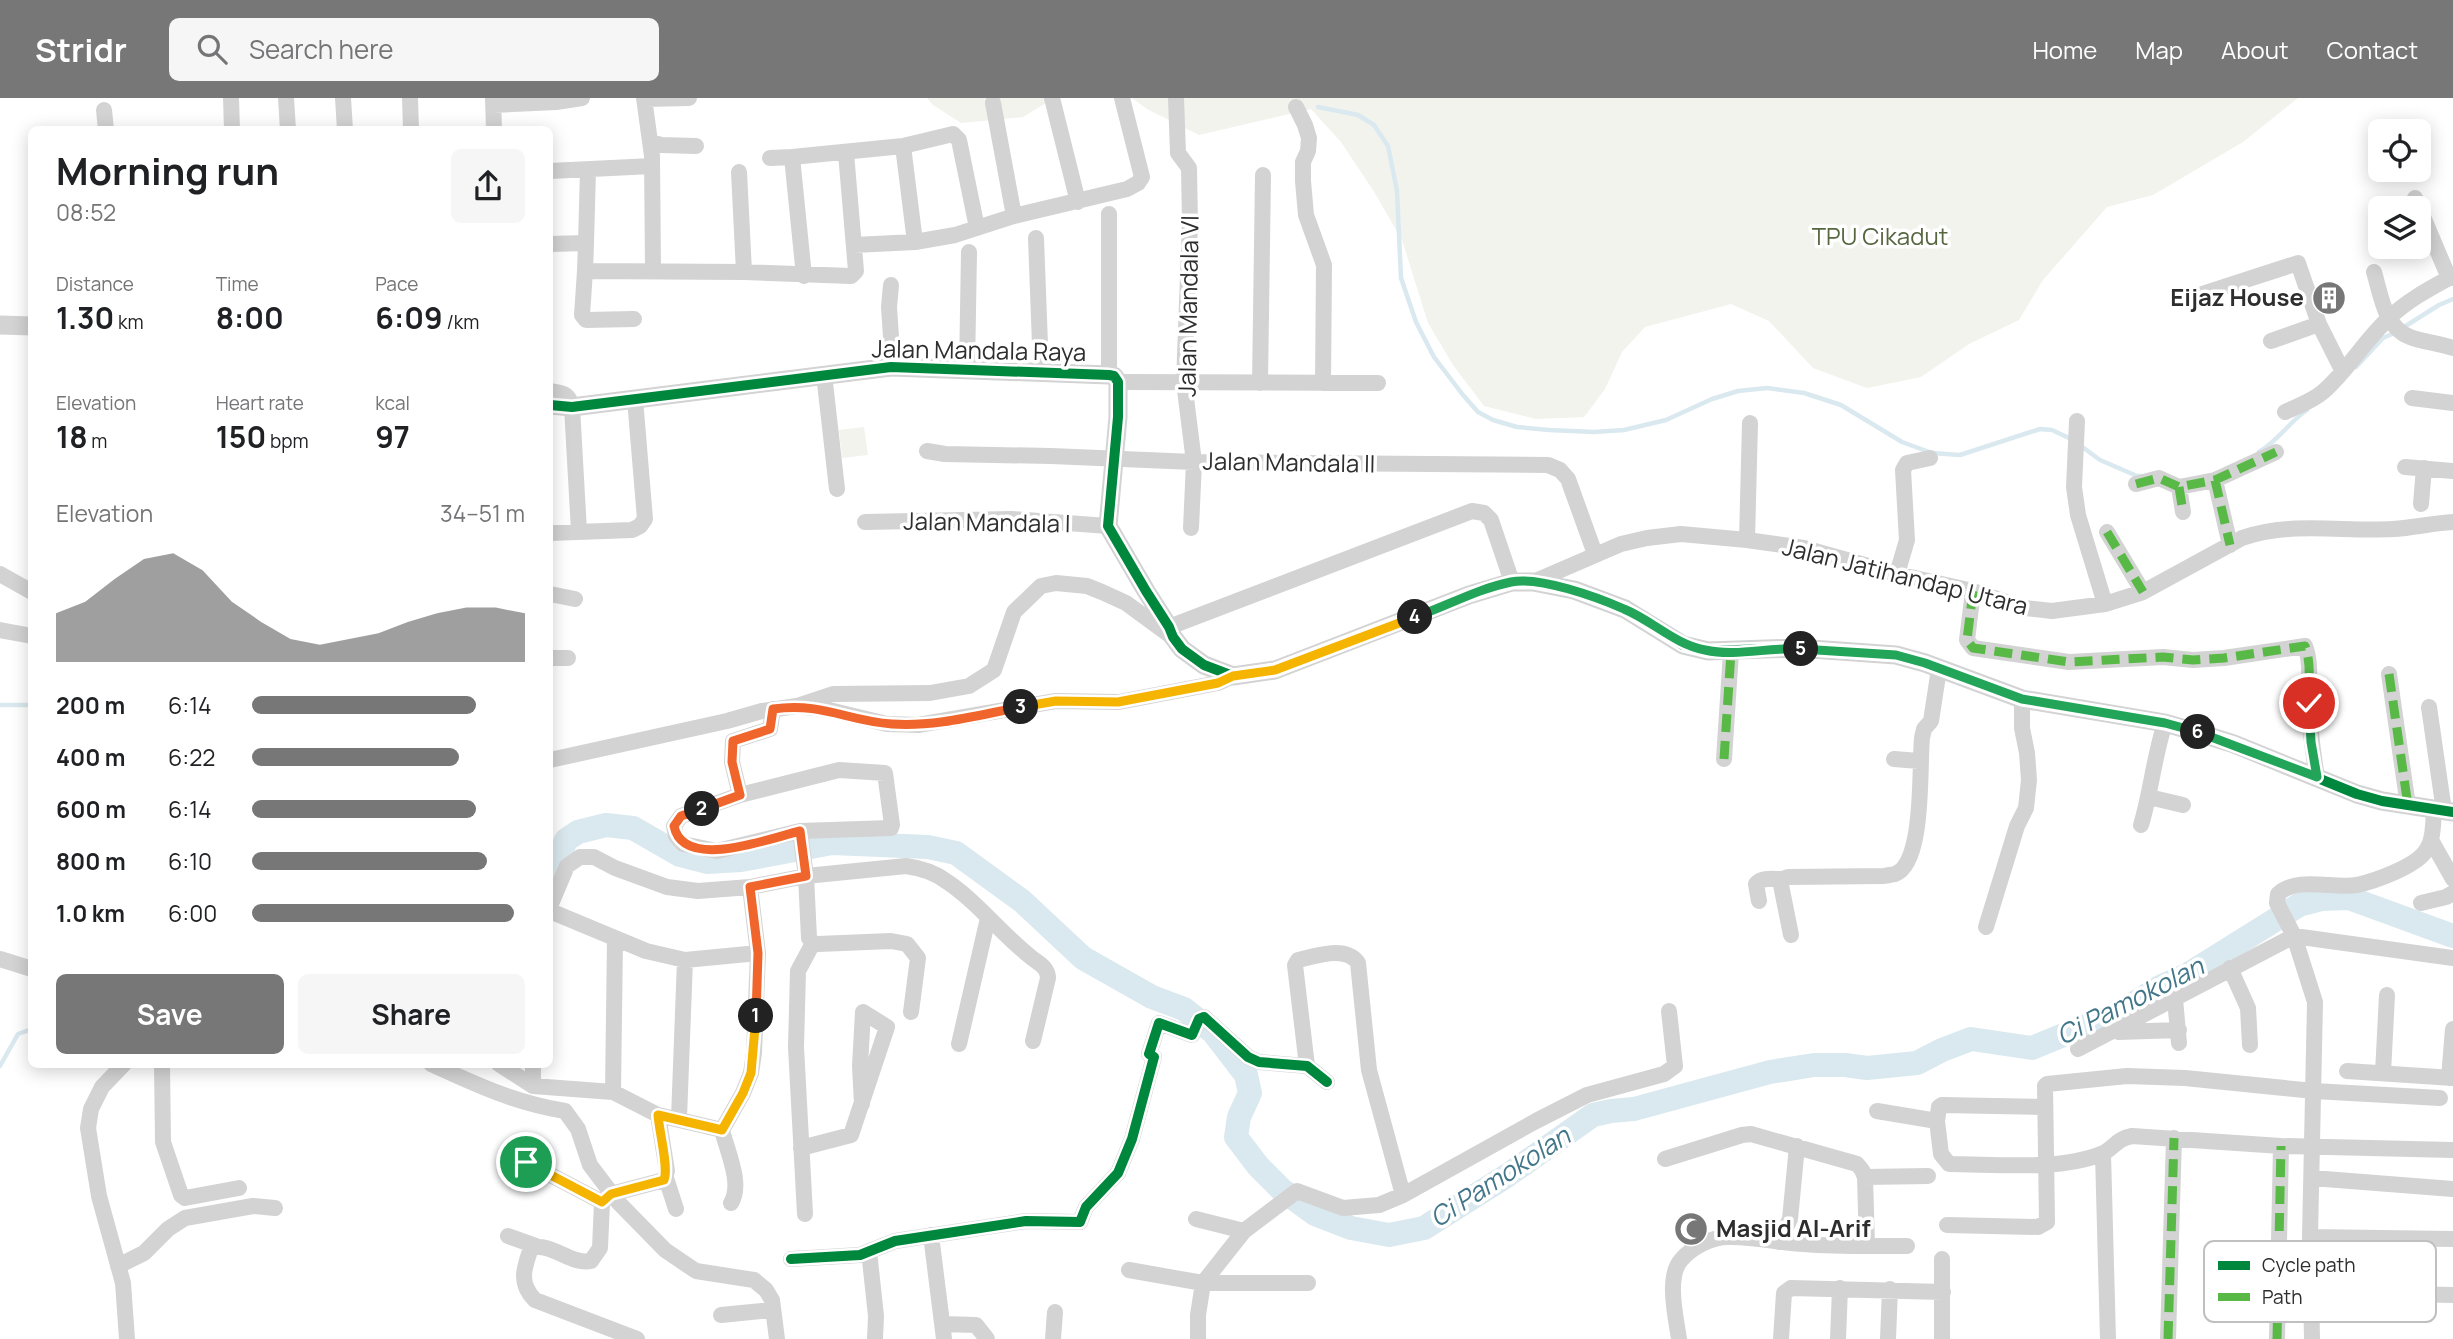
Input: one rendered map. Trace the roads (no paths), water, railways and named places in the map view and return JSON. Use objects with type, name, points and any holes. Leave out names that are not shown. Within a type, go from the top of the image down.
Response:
[{"type":"street","points":[[231,98],[232,126]]},
{"type":"street","points":[[286,98],[288,126]]},
{"type":"street","points":[[343,98],[345,126]]},
{"type":"street","points":[[410,98],[411,126]]},
{"type":"street","points":[[494,126],[494,101],[556,102],[582,98]]},
{"type":"street","points":[[653,270],[651,142],[644,99],[689,98]]},
{"type":"street","points":[[1052,98],[1078,202]]},
{"type":"street","points":[[854,245],[915,242],[955,235],[1014,216],[1128,189],[1142,177],[1122,98]]},
{"type":"street","name":"Jalan Mandala VI","points":[[1176,98],[1178,153],[1189,168],[1191,223],[1184,382],[1194,462],[1191,528]]},
{"type":"street","points":[[993,103],[1014,216]]},
{"type":"street","points":[[1296,107],[1309,138],[1308,151],[1303,162],[1306,215],[1324,265],[1323,383]]},
{"type":"street","points":[[104,110],[106,126]]},
{"type":"street","points":[[770,158],[903,146],[953,134],[959,140],[976,228]]},
{"type":"street","points":[[651,142],[661,145],[696,146]]},
{"type":"street","points":[[903,146],[915,242]]},
{"type":"street","points":[[585,271],[653,270],[851,276],[856,271],[846,153]]},
{"type":"street","points":[[792,156],[804,276]]},
{"type":"street","points":[[553,171],[652,166]]},
{"type":"street","points":[[588,170],[582,315],[586,320],[634,319]]},
{"type":"street","points":[[739,172],[744,272]]},
{"type":"street","points":[[1260,383],[1263,175]]},
{"type":"street","points":[[1109,214],[1114,378],[1184,382],[1378,383]]},
{"type":"street","points":[[2285,412],[2324,391],[2363,344],[2412,299],[2451,278],[2431,234]]},
{"type":"street","points":[[1036,238],[1041,372]]},
{"type":"street","points":[[553,244],[586,243]]},
{"type":"street","points":[[967,370],[970,252]]},
{"type":"street","points":[[2202,295],[2298,263],[2319,324],[2342,370]]},
{"type":"street","points":[[2374,272],[2388,319],[2397,331],[2453,348]]},
{"type":"street","points":[[891,285],[893,367]]},
{"type":"street","points":[[2271,341],[2319,324]]},
{"type":"street","points":[[0,325],[28,326]]},
{"type":"street","name":"Jalan Mandala Raya","points":[[553,405],[572,407],[893,367],[1041,372],[1114,378],[1116,458],[1108,526]]},
{"type":"street","points":[[824,374],[837,489]]},
{"type":"street","points":[[553,391],[565,393],[570,398],[572,407],[579,531]]},
{"type":"street","points":[[2412,398],[2453,403]]},
{"type":"street","points":[[553,533],[632,530],[640,526],[645,519],[635,399]]},
{"type":"street","points":[[2077,422],[2074,487],[2078,515],[2105,604]]},
{"type":"street","points":[[1747,540],[1750,423]]},
{"type":"street","name":"Jalan Mandala II","points":[[927,452],[1194,462],[1548,465],[1560,470],[1568,479],[1595,554]]},
{"type":"street","points":[[2136,484],[2159,478],[2179,487],[2216,480],[2276,452]]},
{"type":"street","points":[[1897,574],[1908,535],[1903,470],[1907,463],[1930,458]]},
{"type":"street","points":[[2405,467],[2453,471]]},
{"type":"street","points":[[2421,504],[2424,468]]},
{"type":"street","points":[[2216,480],[2230,545]]},
{"type":"street","points":[[2179,487],[2183,512]]},
{"type":"street","points":[[1175,638],[1472,510],[1484,513],[1491,520],[1512,582]]},
{"type":"street","name":"Jalan Mandala I","points":[[865,522],[1012,519],[1108,526]]},
{"type":"street","name":"Jalan Jatihandap Utara","points":[[1534,582],[1621,544],[1681,534],[1804,548],[1897,574],[1973,591],[2025,608],[2052,611],[2105,604],[2143,593],[2257,533],[2286,528],[2394,529],[2453,522]]},
{"type":"street","points":[[1108,526],[1175,638]]},
{"type":"street","points":[[2107,532],[2143,593]]},
{"type":"street","points":[[0,574],[28,590]]},
{"type":"street","points":[[797,706],[825,709],[887,724],[918,726],[1056,701],[1118,702],[1218,683],[1233,676],[1275,670],[1469,595],[1512,582],[1534,582],[1574,590],[1625,609],[1682,645],[1707,651],[1797,648],[1896,655],[2022,699],[2165,723],[2234,744],[2357,794],[2444,811]]},
{"type":"street","points":[[553,759],[773,709],[797,706],[833,694],[911,694],[968,686],[994,670],[1014,612],[1041,586],[1056,583],[1087,586],[1126,603],[1175,638],[1204,665],[1233,676]]},
{"type":"street","points":[[1973,591],[1967,640],[1973,648],[2069,662],[2163,657],[2203,660],[2305,646],[2310,680],[2311,742],[2317,777]]},
{"type":"street","points":[[553,595],[575,599]]},
{"type":"street","points":[[0,630],[28,635]]},
{"type":"street","points":[[1724,759],[1731,652]]},
{"type":"street","points":[[553,658],[568,658]]},
{"type":"street","points":[[1759,901],[1756,884],[1762,879],[1896,874],[1905,866],[1915,840],[1919,816],[1922,737],[1924,729],[1931,722],[1939,669]]},
{"type":"street","points":[[2389,674],[2408,806]]},
{"type":"street","points":[[1986,927],[2017,826],[2026,807],[2029,780],[2022,728],[2022,699]]},
{"type":"street","points":[[2310,1241],[2315,1002],[2291,930],[2277,903],[2278,894],[2284,888],[2356,885],[2388,875],[2426,852],[2444,811],[2428,707]]},
{"type":"street","points":[[740,795],[732,762],[733,741],[770,729],[773,709]]},
{"type":"street","points":[[2141,825],[2165,723]]},
{"type":"street","points":[[1894,759],[1919,761]]},
{"type":"street","points":[[839,770],[882,771],[887,776],[892,825],[888,830],[717,851],[683,844],[676,836],[674,826],[681,816],[740,795],[839,770]]},
{"type":"street","points":[[2149,797],[2183,805]]},
{"type":"street","points":[[2431,840],[2453,879]]},
{"type":"street","points":[[801,842],[806,876],[809,938],[813,943]]},
{"type":"street","points":[[553,901],[567,866],[580,857],[594,857],[615,868],[667,887],[698,891],[750,887],[806,876],[906,866],[929,871],[948,882],[1048,973],[1033,1041]]},
{"type":"street","points":[[1783,879],[1781,885],[1791,935]]},
{"type":"street","points":[[731,1203],[735,1196],[735,1182],[722,1130],[743,1093],[751,1073],[754,1053],[758,953],[750,887]]},
{"type":"street","points":[[2421,903],[2453,893]]},
{"type":"street","points":[[553,909],[646,951],[685,960],[758,953]]},
{"type":"street","points":[[959,1044],[988,918]]},
{"type":"street","points":[[2078,1049],[2175,999],[2291,930],[2453,958]]},
{"type":"street","points":[[613,1093],[615,939]]},
{"type":"street","points":[[813,943],[891,941],[907,944],[918,958],[911,1012]]},
{"type":"street","points":[[805,1214],[796,1047],[798,971],[813,943]]},
{"type":"street","points":[[1307,1066],[1294,965],[1298,960],[1325,954],[1342,953],[1354,957],[1358,963],[1369,1070],[1404,1195]]},
{"type":"street","points":[[0,959],[28,967]]},
{"type":"street","points":[[679,1118],[685,960]]},
{"type":"street","points":[[2230,968],[2248,1008],[2250,1045]]},
{"type":"street","points":[[2383,1073],[2387,995]]},
{"type":"street","points":[[2115,1032],[2179,1036],[2175,999]]},
{"type":"street","points":[[1198,1339],[1198,1315],[1203,1283],[1244,1231],[1297,1191],[1343,1208],[1379,1205],[1404,1195],[1587,1095],[1664,1074],[1675,1066],[1669,1011]]},
{"type":"street","points":[[801,1148],[851,1135],[862,1104],[887,1027],[863,1012],[860,1066],[862,1104]]},
{"type":"street","points":[[791,1259],[860,1255],[895,1241],[1026,1221],[1080,1222],[1086,1207],[1118,1173],[1132,1139],[1154,1057],[1149,1054],[1159,1023],[1192,1035],[1204,1017],[1248,1057],[1259,1062],[1307,1066],[1327,1082]]},
{"type":"street","points":[[2347,1071],[2451,1078],[2453,1029]]},
{"type":"street","points":[[120,1068],[102,1087],[91,1109],[88,1128],[99,1196],[123,1283],[127,1339]]},
{"type":"street","points":[[162,1068],[163,1142],[181,1195],[185,1198],[239,1188]]},
{"type":"street","points":[[440,1068],[509,1098],[534,1106],[565,1111],[578,1129],[590,1165],[606,1198],[600,1248],[591,1261],[583,1262],[540,1245],[531,1248],[523,1279],[527,1292],[535,1300],[637,1339]]},
{"type":"street","points":[[505,1068],[533,1086],[613,1093],[658,1115],[722,1130]]},
{"type":"street","points":[[533,1068],[533,1086]]},
{"type":"street","points":[[1947,1225],[2027,1227],[2044,1225],[2047,1222],[2044,1099],[2045,1086],[2048,1084],[2127,1076],[2185,1078],[2314,1091],[2440,1098]]},
{"type":"street","points":[[2044,1099],[1942,1105],[1939,1107],[1937,1121],[1941,1154],[1949,1164],[2044,1165],[2102,1154],[2120,1138],[2132,1136],[2281,1146],[2453,1150]]},
{"type":"street","points":[[1877,1111],[1937,1121]]},
{"type":"street","points":[[658,1115],[666,1178],[676,1209]]},
{"type":"street","points":[[1665,1159],[1742,1135],[1751,1135],[1857,1164],[1865,1177],[1867,1246]]},
{"type":"street","points":[[2168,1339],[2174,1138]]},
{"type":"street","points":[[1779,1242],[1790,1219],[1797,1146]]},
{"type":"street","points":[[2279,1241],[2281,1146]]},
{"type":"street","points":[[2102,1154],[2108,1339]]},
{"type":"street","points":[[526,1162],[606,1198],[665,1250],[696,1271],[754,1280],[766,1290],[772,1300],[778,1339]]},
{"type":"street","points":[[1865,1177],[1928,1176]]},
{"type":"street","points":[[606,1198],[659,1183],[666,1178]]},
{"type":"street","points":[[2312,1178],[2453,1189]]},
{"type":"street","points":[[118,1266],[144,1253],[168,1229],[185,1218],[253,1206],[275,1208]]},
{"type":"street","points":[[1196,1219],[1244,1231]]},
{"type":"street","points":[[931,1235],[943,1331],[976,1325],[987,1339]]},
{"type":"street","points":[[508,1236],[536,1247]]},
{"type":"street","points":[[1679,1339],[1673,1304],[1674,1275],[1680,1261],[1695,1248],[1710,1241],[1727,1237],[1779,1242],[1907,1246]]},
{"type":"street","points":[[2310,1237],[2453,1239]]},
{"type":"street","points":[[869,1251],[876,1316],[875,1339]]},
{"type":"street","points":[[1942,1259],[1942,1339]]},
{"type":"street","points":[[1129,1270],[1203,1283],[1308,1283]]},
{"type":"street","points":[[1781,1339],[1784,1299],[1787,1290],[1791,1288],[1943,1292]]},
{"type":"street","points":[[1838,1339],[1840,1288]]},
{"type":"street","points":[[1888,1339],[1890,1289]]},
{"type":"street","points":[[721,1315],[772,1310]]},
{"type":"street","points":[[1053,1339],[1055,1312]]},
{"type":"waterway","points":[[1318,107],[1358,115],[1374,125],[1388,146],[1397,191],[1401,278],[1416,322],[1434,357],[1463,395],[1478,412],[1493,420],[1517,427],[1549,430],[1624,430],[1666,420],[1712,399],[1738,391],[1767,388],[1804,393],[1841,405],[1902,442],[1932,453],[1960,455],[2040,429],[2052,430],[2071,439]]},
{"type":"waterway","points":[[2404,327],[2453,299]]},
{"type":"waterway","points":[[2356,367],[2383,338],[2396,332]]},
{"type":"waterway","points":[[2259,452],[2307,410]]},
{"type":"waterway","points":[[2081,446],[2100,460],[2142,476]]},
{"type":"waterway","name":"Ci Pamokolan","points":[[0,705],[28,705]]},
{"type":"waterway","name":"Ci Pamokolan","points":[[553,872],[566,840],[578,832],[606,825],[633,828],[680,855],[707,862],[741,860],[832,843],[928,847],[956,853],[1022,901],[1083,958],[1152,997],[1184,1009],[1213,1032],[1246,1075],[1250,1093],[1239,1117],[1236,1137],[1258,1166],[1282,1190],[1315,1214],[1351,1228],[1389,1235],[1424,1228],[1508,1175],[1593,1115],[1634,1109],[1770,1072],[1814,1065],[1867,1068],[1917,1063],[1971,1039],[2032,1048],[2122,1011],[2160,987],[2187,975],[2299,905],[2322,899],[2349,898],[2453,936]]},
{"type":"waterway","points":[[0,1066],[18,1034],[28,1030]]},
{"type":"place","name":"Eijaz House","points":[[2329,298]]},
{"type":"place","name":"Masjid Al-Arif","points":[[1691,1229]]},
{"type":"park label","name":"TPU Cikadut","points":[[1880,237]]}]
